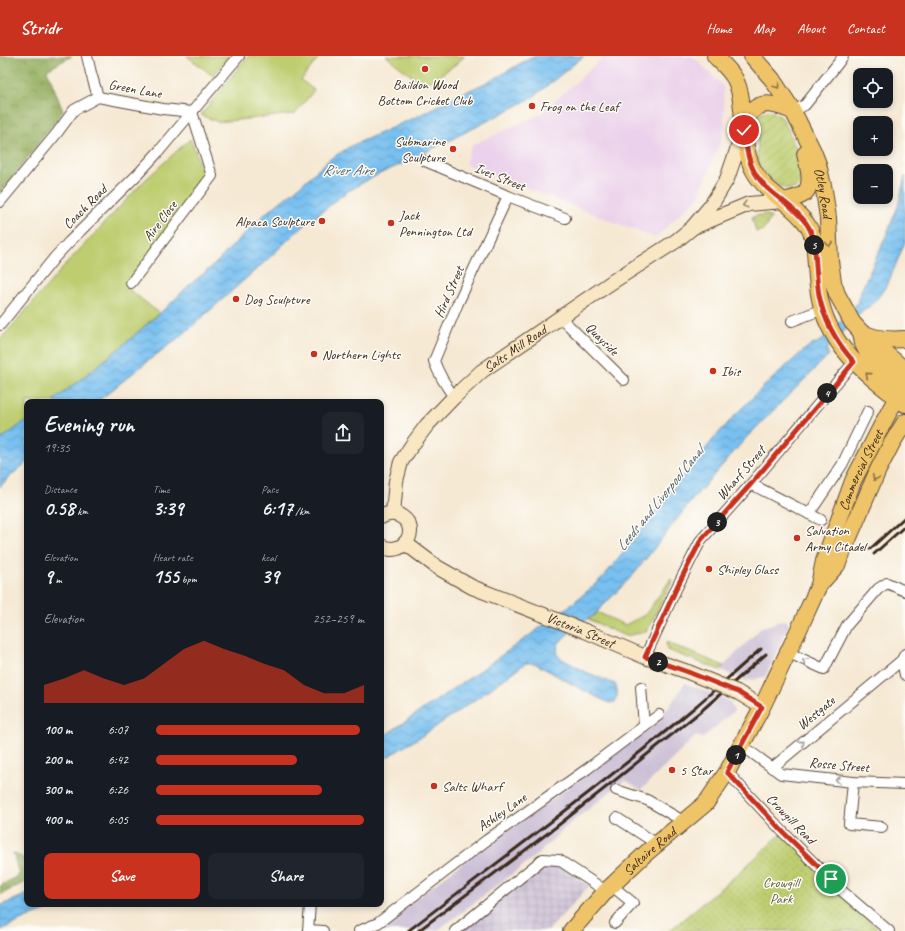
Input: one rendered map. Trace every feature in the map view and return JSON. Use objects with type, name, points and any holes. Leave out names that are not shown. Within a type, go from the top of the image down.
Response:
[{"type":"main road","name":"Otley Road","points":[[715,56],[730,71],[740,91],[746,145],[750,163],[754,171],[763,183],[798,214],[811,231],[814,244],[819,296],[824,314],[842,349],[867,374],[903,392]]},
{"type":"main road","name":"Otley Road","points":[[752,56],[772,79],[793,111],[818,164],[828,218],[830,261],[833,282],[842,305],[852,322],[861,332],[905,370]]},
{"type":"main road","points":[[744,130],[748,118],[753,111],[762,105],[778,105],[793,111]]},
{"type":"main road","points":[[784,202],[802,195],[809,187],[809,167],[804,147],[805,135]]},
{"type":"main road","points":[[861,332],[876,338],[891,340],[905,339]]},
{"type":"main road","points":[[861,332],[863,344],[869,356],[903,392]]},
{"type":"main road","name":"Commercial Street","points":[[727,772],[762,707],[819,585],[824,561],[853,481],[862,462],[903,392]]},
{"type":"main road","name":"Commercial Street","points":[[819,585],[837,565],[878,470],[898,440],[905,422]]},
{"type":"main road","name":"Saltaire Road","points":[[571,931],[609,889],[657,844],[706,803],[727,772]]},
{"type":"street","points":[[87,56],[98,97]]},
{"type":"street","points":[[192,112],[239,56]]},
{"type":"street","points":[[793,111],[805,105],[843,56]]},
{"type":"street","name":"Green Lane","points":[[0,202],[74,110],[98,97],[163,109],[192,112]]},
{"type":"street","name":"Aire Close","points":[[131,283],[212,176],[192,112]]},
{"type":"street","name":"Coach Road","points":[[0,325],[55,257],[139,173],[192,112]]},
{"type":"street","name":"Salts Mill Road","points":[[405,543],[409,535],[407,522],[399,515],[387,515],[401,462],[427,425],[482,371],[612,282],[676,241],[692,228],[716,199],[727,180],[744,130]]},
{"type":"street","name":"Ives Street","points":[[425,161],[565,218]]},
{"type":"street","name":"Hird Street","points":[[454,397],[443,382],[434,361],[458,303],[508,196]]},
{"type":"street","name":"Salts Mill Road","points":[[692,228],[749,204],[784,202]]},
{"type":"street","points":[[792,321],[824,314]]},
{"type":"street","name":"Quayside","points":[[560,317],[624,380]]},
{"type":"street","name":"Wharf Street","points":[[645,657],[677,587],[701,540],[751,484],[854,362]]},
{"type":"street","points":[[809,514],[842,466],[868,411]]},
{"type":"street","points":[[751,484],[821,520]]},
{"type":"street","points":[[384,548],[397,549],[405,543]]},
{"type":"street","name":"Victoria Street","points":[[405,543],[437,567],[472,587],[537,611],[645,657],[738,692],[762,707]]},
{"type":"street","points":[[787,652],[824,669],[847,625],[878,589],[887,583],[905,591]]},
{"type":"street","points":[[903,657],[905,675]]},
{"type":"street","name":"Westgate","points":[[772,768],[903,657]]},
{"type":"street","points":[[641,687],[644,726]]},
{"type":"street","name":"Ashley Lane","points":[[360,931],[378,923],[481,844],[587,769],[659,715]]},
{"type":"street","points":[[741,745],[772,768]]},
{"type":"street","name":"Rosse Street","points":[[772,768],[781,774],[853,782],[905,784]]},
{"type":"street","name":"Crowgill Road","points":[[727,772],[783,832],[840,888],[889,931]]},
{"type":"street","points":[[853,782],[849,824],[882,827]]},
{"type":"street","points":[[616,790],[647,800],[683,821]]},
{"type":"street","points":[[617,818],[657,844]]},
{"type":"street","points":[[454,931],[543,858],[559,860],[634,904],[615,923]]},
{"type":"street","points":[[310,907],[308,930],[323,931]]},
{"type":"shaded area","points":[[605,56],[693,56],[723,86],[725,129],[699,196],[655,238],[465,164],[472,145],[539,115]]},
{"type":"shaded area","points":[[786,620],[789,625],[765,677],[746,681],[720,670],[761,628]]},
{"type":"shaded area","points":[[685,683],[725,699],[730,702],[734,711],[703,738],[696,736],[641,790],[625,780],[566,827],[533,858],[437,931],[375,931],[470,857],[652,727],[669,707]]},
{"type":"shaded area","points":[[554,861],[589,886],[548,931],[459,931],[540,864]]},
{"type":"green space","points":[[0,56],[72,56],[47,70],[63,111],[0,194]]},
{"type":"green space","points":[[187,56],[229,56],[213,76]]},
{"type":"green space","points":[[248,56],[320,56],[301,80],[314,90],[295,114],[218,122],[201,115]]},
{"type":"green space","name":"Baildon Wood Bottom Cricket Club","points":[[386,56],[465,56],[445,72],[423,85]]},
{"type":"green space","points":[[764,111],[769,111],[782,118],[799,157],[803,179],[799,185],[793,189],[781,187],[775,183],[758,162],[757,121]]},
{"type":"green space","points":[[190,139],[195,150],[203,178],[201,191],[125,286],[159,313],[121,347],[56,399],[24,399],[24,422],[0,440],[0,340],[67,263],[144,181]]},
{"type":"green space","points":[[764,214],[771,217],[764,230],[756,232],[752,217]]},
{"type":"green space","points":[[671,579],[672,582],[646,632],[625,636],[588,619],[597,612],[625,625],[645,615]]},
{"type":"green space","points":[[666,642],[724,666],[720,670],[667,650]]},
{"type":"green space","name":"Crowgill Park","points":[[783,832],[879,931],[669,931],[740,872]]},
{"type":"green space","points":[[13,853],[23,858],[24,883],[0,895],[0,886],[19,875]]},
{"type":"water","name":"River Aire","points":[[533,56],[584,56],[533,97],[408,161],[371,178],[345,193],[293,235],[182,335],[101,399],[56,399],[121,347],[168,306],[187,287],[214,265],[266,213],[293,192],[330,159],[351,146],[418,116],[448,100],[494,79]]},
{"type":"water","points":[[905,176],[905,242],[889,281],[880,295],[869,307],[864,309],[826,350],[829,355],[746,438],[692,500],[634,574],[593,616],[564,637],[558,644],[557,654],[560,658],[586,672],[615,684],[617,689],[617,697],[615,702],[609,703],[534,663],[526,663],[425,734],[384,759],[384,736],[537,630],[573,603],[604,576],[716,436],[740,410],[802,352],[808,347],[821,341],[858,302],[858,298],[898,206]]},
{"type":"water","points":[[24,422],[24,465],[0,487],[0,440]]},
{"type":"water","points":[[24,895],[24,907],[55,907],[0,930],[0,906]]},
{"type":"railway","points":[[870,549],[905,517]]},
{"type":"railway","points":[[874,554],[905,526]]},
{"type":"railway","points":[[408,931],[660,736],[761,649]]},
{"type":"railway","points":[[418,931],[556,827],[619,777],[700,712],[766,654]]},
{"type":"place","name":"Baildon Wood Bottom Cricket Club","points":[[425,69]]},
{"type":"place","name":"Frog on the Leaf","points":[[532,106]]},
{"type":"place","name":"Submarine Sculpture","points":[[453,149]]},
{"type":"place","name":"Alpaca Sculpture","points":[[322,221]]},
{"type":"place","name":"Jack Pennington Ltd","points":[[391,223]]},
{"type":"place","name":"Dog Sculpture","points":[[236,299]]},
{"type":"place","name":"Northern Lights","points":[[314,354]]},
{"type":"place","name":"Ibis","points":[[713,371]]},
{"type":"place","name":"Salvation Army Citadel","points":[[797,538]]},
{"type":"place","name":"Shipley Glass","points":[[709,569]]},
{"type":"place","name":"5 Star","points":[[672,770]]},
{"type":"place","name":"Salts Wharf","points":[[434,786]]},
{"type":"route","points":[[744,130],[750,163],[758,178],[798,214],[811,231],[815,248],[819,296],[825,318],[842,349],[854,362],[821,399],[751,484],[701,540],[677,587],[645,657],[738,692],[762,707],[727,772],[783,832],[831,879]]},
{"type":"water label","name":"Leeds and Liverpool Canal","points":[[660,499]]}]
